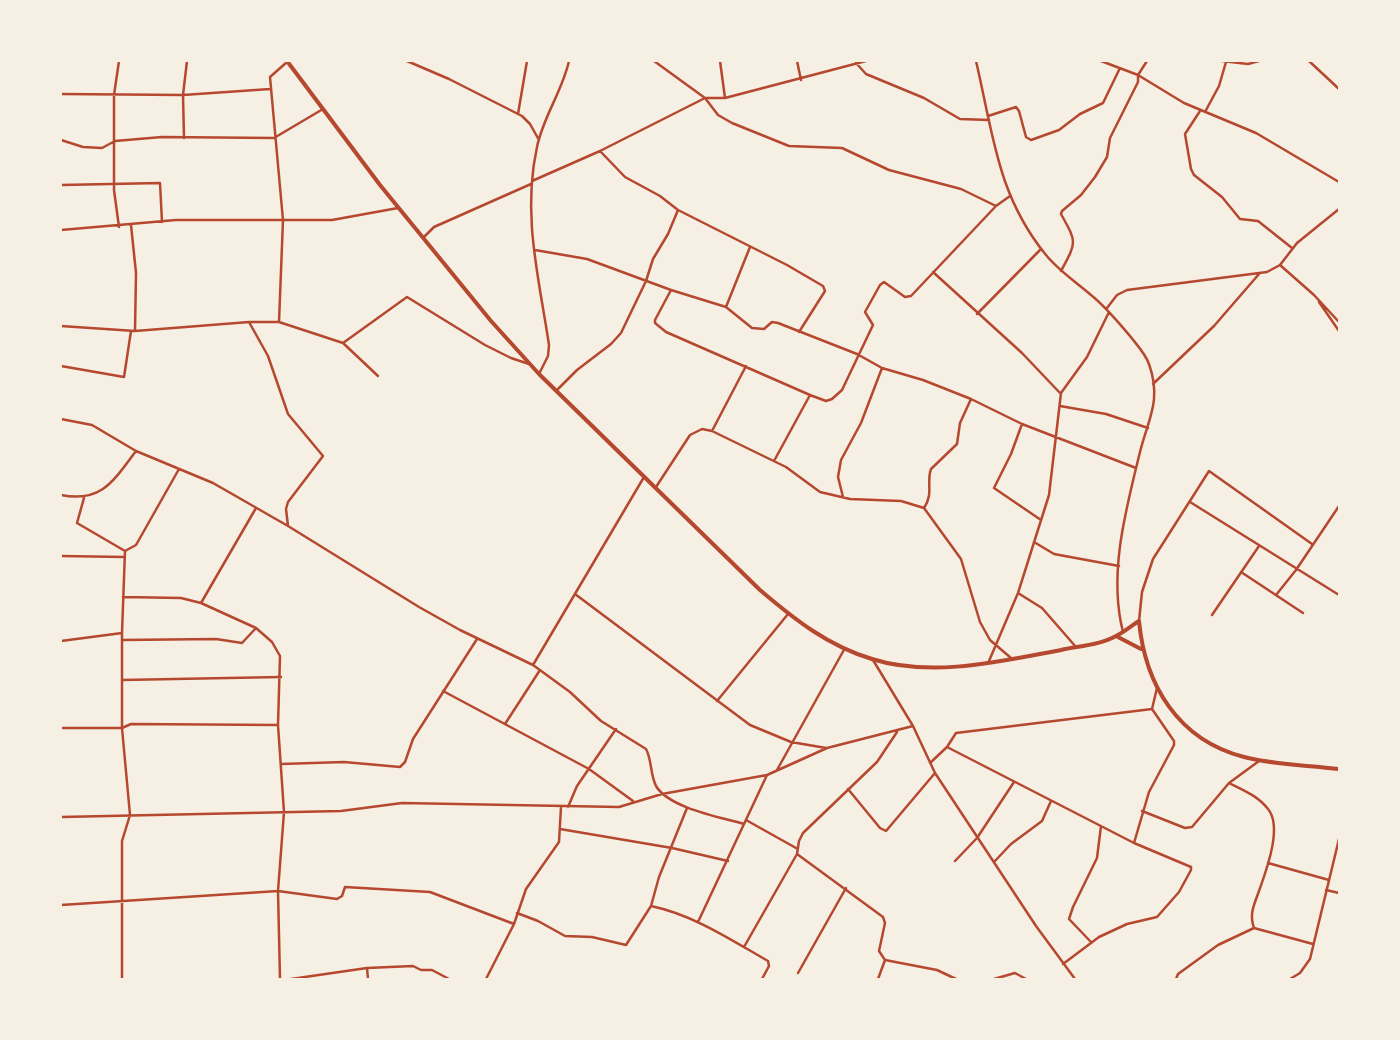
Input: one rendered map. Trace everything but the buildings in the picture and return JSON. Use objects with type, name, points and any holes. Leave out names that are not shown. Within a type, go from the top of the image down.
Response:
[{"type":"street","points":[[119,61],[114,96],[114,185],[119,227]]},
{"type":"street","points":[[184,138],[183,95],[187,61]]},
{"type":"street","points":[[279,322],[284,220],[274,138],[270,78],[287,61],[398,208],[468,295],[540,374],[748,577],[788,614],[821,637],[873,660],[929,667],[990,661],[1076,647],[1116,636],[1139,621]]},
{"type":"street","points":[[407,61],[454,81],[527,120],[539,140]]},
{"type":"street","points":[[518,115],[527,61]]},
{"type":"street","points":[[540,374],[548,356],[549,344],[530,214],[531,182],[539,140],[563,83],[569,61]]},
{"type":"street","points":[[654,61],[705,98],[718,115],[781,144],[842,148],[889,170],[961,189],[996,206]]},
{"type":"street","points":[[720,61],[725,98]]},
{"type":"street","points":[[797,61],[801,80]]},
{"type":"street","points":[[423,238],[434,227],[600,151],[705,98],[725,98],[801,80],[866,61]]},
{"type":"street","points":[[976,61],[1000,172],[1026,227],[1061,271],[1109,312],[1143,352],[1149,364],[1154,408],[1136,468],[1119,566],[1117,610],[1123,632]]},
{"type":"street","points":[[1101,61],[1138,75],[1176,99],[1256,133],[1339,182]]},
{"type":"street","points":[[1061,271],[1074,246],[1072,232],[1061,214],[1062,211],[1088,187],[1103,164],[1110,138],[1138,82],[1138,75],[1147,61]]},
{"type":"street","points":[[1222,61],[1248,64],[1259,61]]},
{"type":"street","points":[[1309,61],[1339,89]]},
{"type":"street","points":[[1205,112],[1219,86],[1226,62]]},
{"type":"street","points":[[856,63],[866,74],[924,98],[960,118],[989,120]]},
{"type":"street","points":[[988,116],[1016,107],[1020,111],[1026,137],[1031,140],[1059,130],[1080,114],[1103,103],[1120,68]]},
{"type":"street","points":[[61,94],[114,96],[183,95],[270,89]]},
{"type":"street","points":[[61,140],[83,147],[102,148],[115,141],[162,137],[274,138],[323,109]]},
{"type":"street","points":[[1200,110],[1185,134],[1194,175],[1222,197],[1240,218],[1258,221],[1292,248]]},
{"type":"street","points":[[600,151],[625,177],[660,196],[678,210],[787,265],[825,288],[799,332]]},
{"type":"street","points":[[61,185],[160,183],[162,222]]},
{"type":"street","points":[[671,290],[655,320],[658,327],[708,351],[826,400],[838,394],[873,325],[865,312],[880,285],[884,282],[908,298],[996,206],[1010,196]]},
{"type":"street","points":[[61,230],[132,226],[162,222],[332,220],[398,208]]},
{"type":"street","points":[[1106,309],[1118,295],[1127,290],[1268,272],[1280,265],[1292,248],[1339,208]]},
{"type":"street","points":[[557,390],[584,364],[616,339],[646,281],[652,260],[668,234],[678,210]]},
{"type":"street","points":[[61,366],[124,376],[133,331],[136,273],[132,226]]},
{"type":"street","points":[[726,307],[750,247]]},
{"type":"street","points":[[977,314],[1041,248]]},
{"type":"street","points":[[534,250],[588,259],[671,290],[726,307],[752,328],[764,329],[774,322],[857,354],[882,368],[924,380],[971,399],[1022,424],[1136,468]]},
{"type":"street","points":[[1280,265],[1314,295],[1339,322]]},
{"type":"street","points":[[933,272],[1022,353],[1061,393]]},
{"type":"street","points":[[1152,384],[1214,326],[1260,273]]},
{"type":"street","points":[[1314,295],[1339,331]]},
{"type":"street","points":[[342,343],[407,297],[503,354],[532,365]]},
{"type":"street","points":[[990,661],[1018,593],[1051,485],[1061,393],[1087,357],[1109,312]]},
{"type":"street","points":[[249,322],[268,356],[288,414],[323,456],[288,502],[286,509],[288,526]]},
{"type":"street","points":[[61,326],[133,331],[249,322],[279,322],[342,343],[378,376]]},
{"type":"street","points":[[712,430],[746,366]]},
{"type":"street","points":[[843,497],[838,477],[841,460],[859,428],[882,368]]},
{"type":"street","points":[[774,462],[810,394]]},
{"type":"street","points":[[924,508],[931,495],[929,474],[931,469],[957,444],[960,423],[971,399]]},
{"type":"street","points":[[1060,406],[1106,414],[1148,428]]},
{"type":"street","points":[[61,419],[92,425],[136,451],[213,484],[288,526],[419,607],[477,639],[533,665],[570,692],[601,721],[646,749],[652,774],[662,794],[687,808],[744,824]]},
{"type":"street","points":[[1022,424],[1011,454],[994,488],[1041,520]]},
{"type":"street","points":[[656,486],[690,435],[702,428],[712,430],[786,467],[820,492],[843,497],[901,501],[924,508],[961,559],[980,622],[990,640],[1011,658]]},
{"type":"street","points":[[61,495],[84,498],[109,486],[136,451]]},
{"type":"street","points":[[125,552],[136,545],[179,469]]},
{"type":"street","points":[[1312,544],[1209,471],[1153,559],[1142,592],[1139,621],[1141,649],[1157,688],[1172,712],[1203,739],[1228,752],[1260,760],[1339,768]]},
{"type":"street","points":[[533,665],[645,476]]},
{"type":"street","points":[[84,498],[77,524],[125,552]]},
{"type":"street","points":[[1190,502],[1296,570],[1339,595]]},
{"type":"street","points":[[1276,596],[1339,506]]},
{"type":"street","points":[[201,603],[256,508]]},
{"type":"street","points":[[1034,542],[1054,554],[1119,566]]},
{"type":"street","points":[[1212,615],[1259,546]]},
{"type":"street","points":[[122,979],[120,902],[122,841],[130,816],[122,728],[122,633],[125,552]]},
{"type":"street","points":[[61,556],[125,557]]},
{"type":"street","points":[[1241,572],[1303,613]]},
{"type":"street","points":[[1018,593],[1042,608],[1076,647]]},
{"type":"street","points":[[575,594],[750,725],[792,742],[827,748]]},
{"type":"street","points":[[123,598],[181,598],[201,603],[256,628],[272,642],[280,656],[281,676],[278,725],[284,812],[278,890],[280,979]]},
{"type":"street","points":[[717,701],[788,614]]},
{"type":"street","points":[[122,640],[216,639],[242,643],[256,628]]},
{"type":"street","points":[[61,640],[122,633]]},
{"type":"street","points":[[1116,636],[1141,649]]},
{"type":"street","points":[[281,764],[344,762],[400,768],[405,762],[414,739],[477,639]]},
{"type":"street","points":[[776,771],[845,648]]},
{"type":"street","points":[[873,660],[913,726],[935,773],[977,838],[1075,979]]},
{"type":"street","points":[[505,724],[540,670]]},
{"type":"street","points":[[122,680],[281,676]]},
{"type":"street","points":[[1134,843],[1149,792],[1174,745],[1174,741],[1152,709],[1157,688]]},
{"type":"street","points":[[443,691],[589,769],[633,802]]},
{"type":"street","points":[[930,764],[947,747],[956,733],[1152,709]]},
{"type":"street","points":[[61,728],[122,728],[130,724],[278,725]]},
{"type":"street","points":[[61,816],[340,811],[415,803],[606,808],[662,794],[767,775],[827,748],[913,726]]},
{"type":"street","points":[[568,807],[589,769],[616,730]]},
{"type":"street","points":[[744,947],[797,854],[796,848],[803,833],[876,762],[898,730]]},
{"type":"street","points":[[947,747],[1134,843],[1188,865],[1191,870],[1179,892],[1157,917],[1127,924],[1091,942],[1064,964]]},
{"type":"street","points":[[1142,811],[1185,828],[1192,827],[1229,783],[1260,760]]},
{"type":"street","points":[[848,789],[880,828],[886,831],[935,773]]},
{"type":"street","points":[[698,922],[767,775]]},
{"type":"street","points":[[955,860],[977,838],[1014,782]]},
{"type":"street","points":[[1229,783],[1256,797],[1269,810],[1272,816],[1273,836],[1268,863],[1252,911],[1254,928]]},
{"type":"street","points":[[994,862],[1011,844],[1042,821],[1051,801]]},
{"type":"street","points":[[486,979],[495,965],[514,924],[526,889],[558,842],[561,807]]},
{"type":"street","points":[[517,914],[538,921],[565,936],[592,937],[622,946],[629,943],[651,906],[659,877],[687,808]]},
{"type":"street","points":[[746,820],[796,848]]},
{"type":"street","points":[[1091,942],[1069,919],[1097,858],[1101,826]]},
{"type":"street","points":[[560,828],[672,848],[728,861]]},
{"type":"street","points":[[1290,979],[1306,967],[1339,839]]},
{"type":"street","points":[[797,854],[846,888],[883,917],[885,923],[879,951],[885,960],[930,968],[956,979]]},
{"type":"street","points":[[1268,863],[1329,880]]},
{"type":"street","points":[[61,905],[278,890],[337,899],[342,896],[343,888],[346,887],[424,891],[514,924]]},
{"type":"street","points":[[798,973],[846,888]]},
{"type":"street","points":[[1326,890],[1339,893]]},
{"type":"street","points":[[651,906],[675,912],[698,922],[744,947],[770,964],[762,979]]},
{"type":"street","points":[[1176,979],[1178,974],[1218,945],[1254,928],[1313,944]]},
{"type":"street","points":[[878,979],[885,960]]},
{"type":"street","points":[[291,979],[367,968],[413,966],[420,970],[432,970],[449,979]]},
{"type":"street","points":[[367,968],[368,979]]},
{"type":"street","points":[[994,979],[1015,973],[1026,979]]}]
